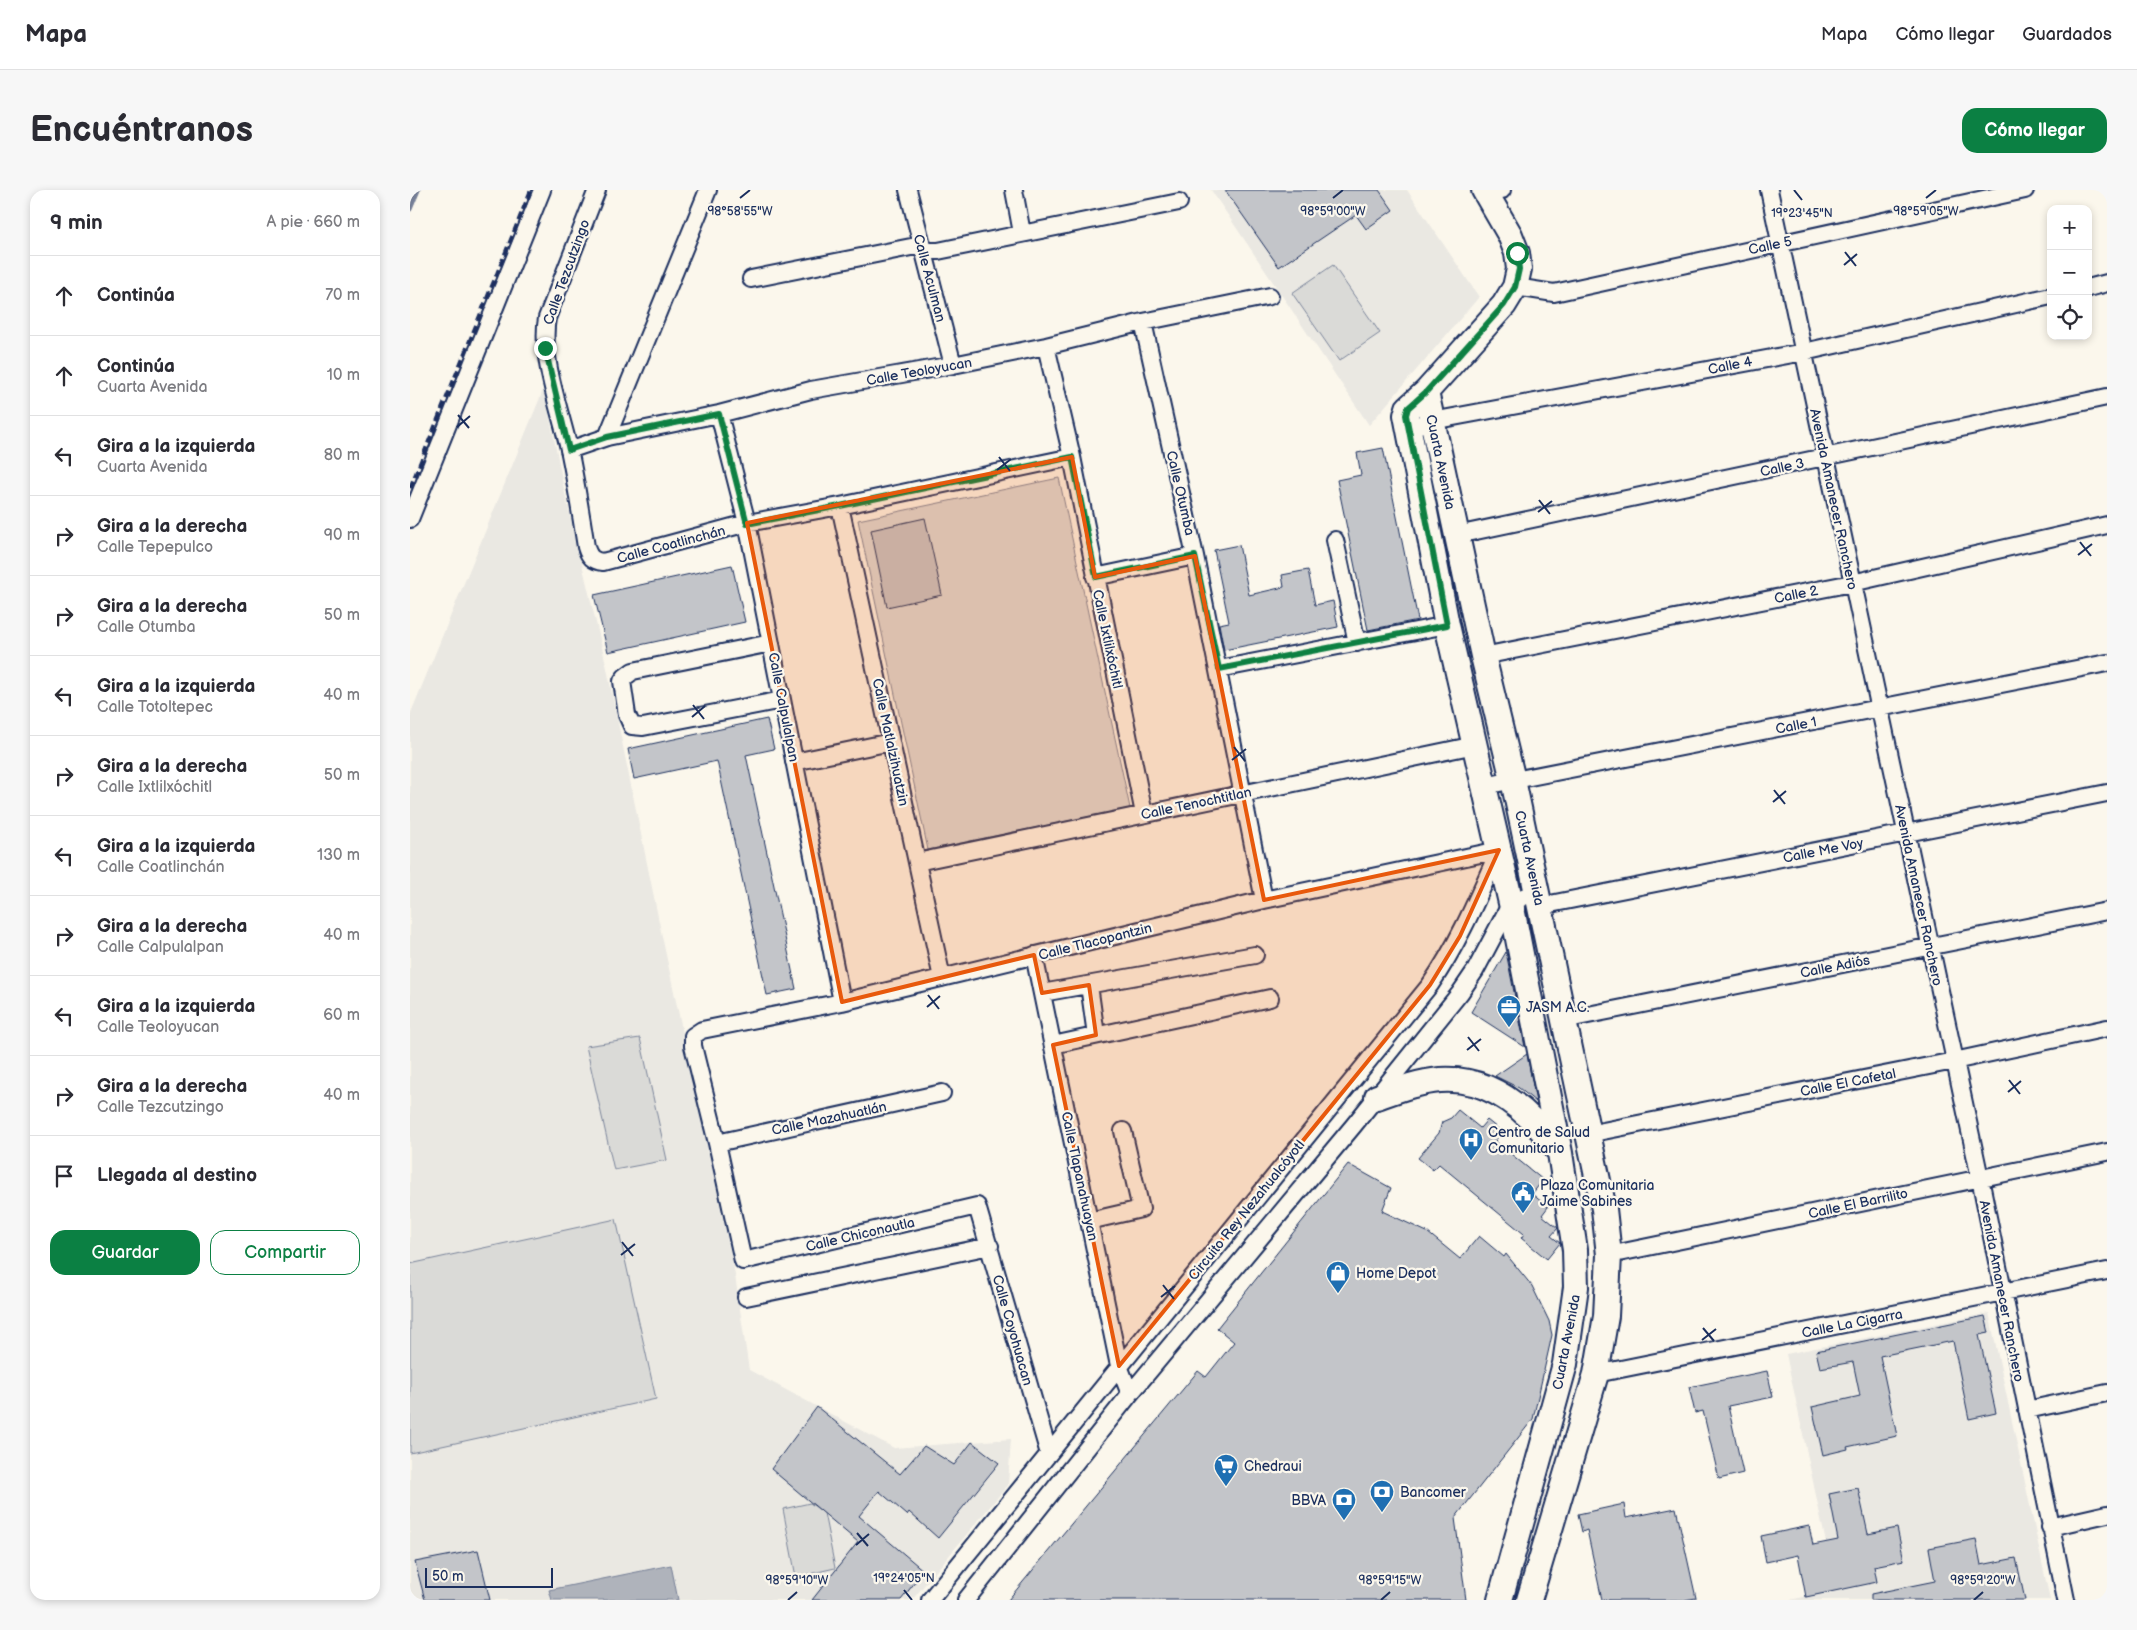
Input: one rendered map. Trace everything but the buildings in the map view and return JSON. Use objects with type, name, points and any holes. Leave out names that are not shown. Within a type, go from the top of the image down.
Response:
[{"type":"main road","points":[[1426,392],[1504,305],[1515,287],[1519,269],[1517,253],[1491,191]]},
{"type":"main road","name":"Cuarta Avenida","points":[[1500,1600],[1564,1364],[1574,1314],[1576,1286],[1575,1250],[1560,1153],[1511,903],[1447,625],[1408,428],[1406,415],[1408,408],[1426,392],[1483,656],[1513,780],[1604,1209],[1609,1255],[1606,1316],[1596,1374],[1529,1600]]},
{"type":"main road","points":[[1377,1097],[1405,1087],[1441,1080],[1477,1084],[1512,1101],[1528,1114],[1560,1153]]},
{"type":"main road","points":[[1519,1530],[1547,1540]]},
{"type":"street","points":[[410,519],[542,190]]},
{"type":"street","name":"Calle Tezcutzingo","points":[[593,560],[586,547],[569,450],[545,348],[545,331],[547,318],[597,190]]},
{"type":"street","points":[[607,437],[708,190]]},
{"type":"street","name":"Calle Aculman","points":[[908,190],[954,365]]},
{"type":"street","points":[[1014,190],[1022,233]]},
{"type":"street","name":"Avenida Amanecer Ranchero","points":[[1769,190],[1980,1178],[2066,1600]]},
{"type":"street","name":"Calle 5","points":[[1515,287],[1554,293],[2025,190]]},
{"type":"street","points":[[751,279],[921,245],[928,250],[938,251],[1179,202]]},
{"type":"street","points":[[2092,287],[2107,283]]},
{"type":"street","name":"Calle Teoloyucan","points":[[569,450],[607,437],[719,414],[811,390],[954,365],[1046,346],[1143,322],[1270,296]]},
{"type":"street","name":"Calle 4","points":[[1408,428],[1432,421],[1804,352],[2047,297]]},
{"type":"street","name":"Calle Otumba","points":[[1143,322],[1219,669],[1264,900]]},
{"type":"street","name":"Calle Ixtlilxóchitl","points":[[1046,346],[1072,457],[1144,814]]},
{"type":"street","name":"Calle 3","points":[[1457,535],[2107,397]]},
{"type":"street","name":"Calle Calpulalpan","points":[[719,414],[747,524],[842,1002]]},
{"type":"street","name":"Calle Coatlinchán","points":[[593,560],[603,562],[747,524],[1072,457]]},
{"type":"street","name":"Calle Matlalzihuatzin","points":[[840,506],[942,978]]},
{"type":"street","name":"Calle 2","points":[[1483,656],[1852,583],[2107,525]]},
{"type":"street","points":[[1335,540],[1357,644]]},
{"type":"street","points":[[1096,577],[1195,556]]},
{"type":"street","points":[[1219,669],[1357,644],[1447,625]]},
{"type":"street","points":[[771,643],[628,674],[622,681],[627,715],[632,726],[642,727],[782,700]]},
{"type":"street","name":"Calle 1","points":[[1484,786],[2107,664]]},
{"type":"street","points":[[794,762],[891,742]]},
{"type":"street","name":"Calle Tenochtitlan","points":[[917,862],[1475,745]]},
{"type":"street","name":"Calle Me Voy","points":[[1538,899],[1906,834],[2107,793]]},
{"type":"street","name":"Calle Tlacopantzin","points":[[717,1142],[693,1046],[693,1036],[702,1030],[842,1002],[1264,900],[1499,850]]},
{"type":"street","name":"Circuito Rey Nezahualcóyotl","points":[[930,1600],[1430,985],[1460,936],[1499,850]]},
{"type":"street","points":[[1511,903],[1538,899]]},
{"type":"street","name":"Circuito Rey Nezahualcóyotl","points":[[966,1600],[1130,1394],[1377,1097],[1460,993],[1475,971],[1511,903]]},
{"type":"street","name":"Calle Adiós","points":[[1563,1020],[2107,911]]},
{"type":"street","points":[[1042,993],[1254,955]]},
{"type":"street","name":"Calle Tlapanahuayan","points":[[1034,956],[1119,1366],[1130,1394]]},
{"type":"street","points":[[1089,985],[1096,1035]]},
{"type":"street","points":[[1053,1045],[1270,998]]},
{"type":"street","name":"Calle El Cafetal","points":[[1588,1134],[1954,1061],[2107,1028]]},
{"type":"street","name":"Calle Mazahuatlán","points":[[717,1142],[942,1093]]},
{"type":"street","points":[[1089,1221],[1141,1209],[1123,1131]]},
{"type":"street","name":"Calle Chiconautla","points":[[717,1142],[743,1261],[977,1206]]},
{"type":"street","name":"Calle El Barrilito","points":[[1609,1255],[2107,1152]]},
{"type":"street","name":"Calle Coyohuacan","points":[[977,1206],[1049,1454]]},
{"type":"street","points":[[746,1296],[990,1246]]},
{"type":"street","name":"Calle La Cigarra","points":[[1596,1374],[2107,1271]]},
{"type":"street","points":[[1172,1300],[1195,1317]]},
{"type":"street","points":[[2027,1410],[2107,1393]]},
{"type":"street","points":[[2050,1527],[2107,1514]]},
{"type":"highlighted area","points":[[1072,457],[1095,577],[1195,556],[1264,900],[1499,850],[1460,936],[1430,985],[1119,1366],[1053,1045],[1096,1035],[1089,985],[1042,993],[1034,955],[842,1002],[747,523]]},
{"type":"shaded area","points":[[1211,190],[1407,190],[1479,297],[1369,425]]},
{"type":"shaded area","points":[[1333,265],[1380,333],[1339,361],[1292,293]]},
{"type":"shaded area","points":[[544,388],[564,489],[606,664],[663,941],[734,1269],[749,1370],[894,1448],[1011,1439],[1008,1485],[912,1600],[410,1600],[410,715]]},
{"type":"shaded area","points":[[1059,478],[1130,808],[928,850],[858,520]]},
{"type":"shaded area","points":[[640,1038],[667,1160],[614,1170],[586,1046]]},
{"type":"shaded area","points":[[616,1219],[656,1399],[410,1453],[410,1264]]},
{"type":"shaded area","points":[[1989,1313],[2050,1600],[1790,1600],[1836,1590],[1786,1354]]},
{"type":"shaded area","points":[[810,1503],[824,1513],[835,1568],[796,1577],[783,1509]]},
{"type":"shaded area","points":[[671,1565],[678,1600],[552,1600],[549,1590]]},
{"type":"waterway","points":[[410,209],[418,190]]},
{"type":"railway","points":[[410,488],[531,190]]},
{"type":"place","name":"JASM A.C.","points":[[1509,1028]]},
{"type":"place","name":"Centro de Salud Comunitario","points":[[1471,1161]]},
{"type":"place","name":"Plaza Comunitaria Jaime Sabines","points":[[1523,1214]]},
{"type":"place","name":"Home Depot","points":[[1338,1294]]},
{"type":"place","name":"Chedraui","points":[[1226,1487]]},
{"type":"place","name":"Bancomer","points":[[1382,1513]]},
{"type":"place","name":"BBVA","points":[[1344,1521]]},
{"type":"route","points":[[545,348],[569,450],[607,437],[719,414],[747,524],[1072,457],[1096,577],[1195,556],[1219,669],[1357,644],[1447,625],[1406,415],[1408,408],[1426,392],[1504,305],[1515,287],[1519,269],[1517,253]]}]
